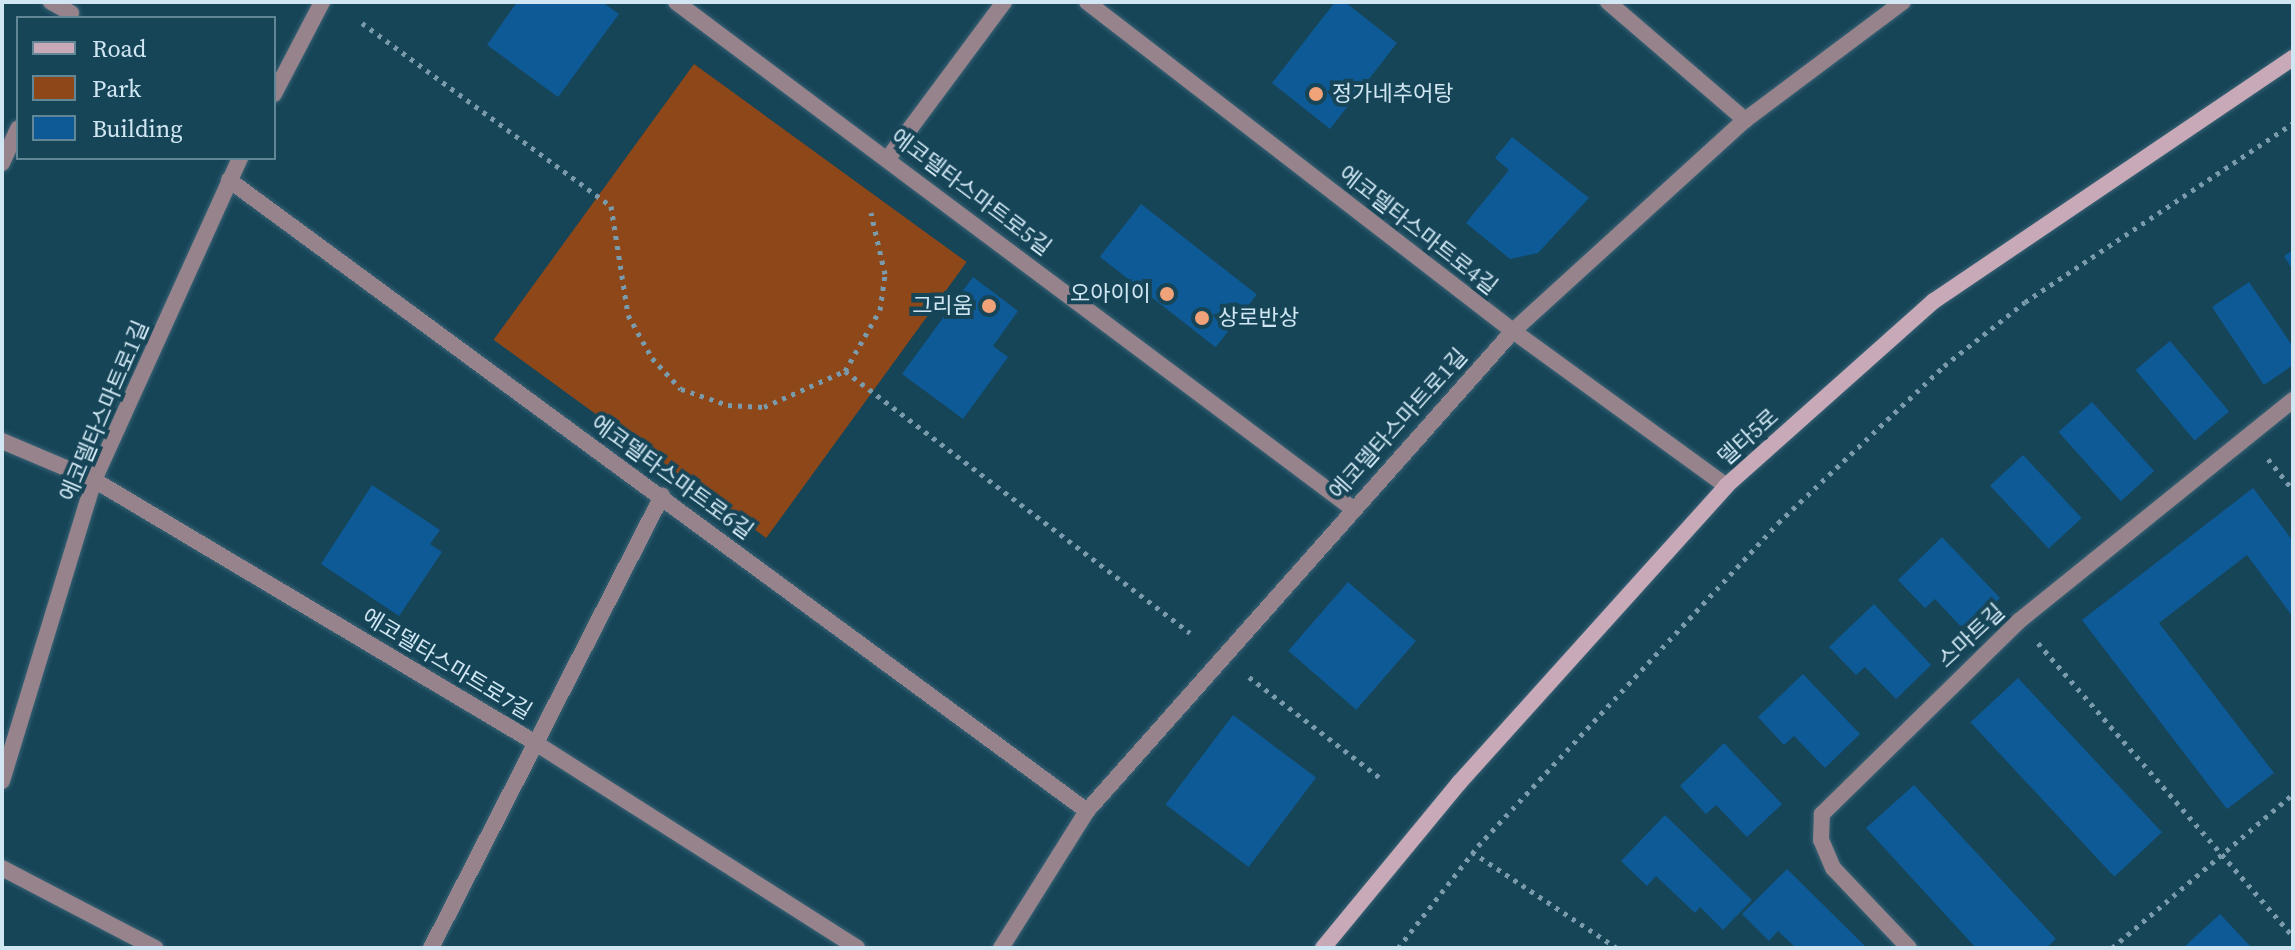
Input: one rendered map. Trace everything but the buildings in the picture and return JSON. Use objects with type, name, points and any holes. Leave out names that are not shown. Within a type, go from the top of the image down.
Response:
[{"type":"street","points":[[51,2],[73,11]]},
{"type":"street","points":[[276,90],[322,2]]},
{"type":"street","name":"에코델타스마트로5길","points":[[676,2],[889,157],[1352,508]]},
{"type":"street","points":[[889,157],[1004,2]]},
{"type":"street","name":"에코델타스마트로4길","points":[[1087,2],[1513,331],[1726,486]]},
{"type":"street","points":[[1608,2],[1745,120]]},
{"type":"street","name":"에코델타스마트로1길","points":[[1001,948],[1087,811],[1352,508],[1513,331],[1745,120],[1903,2]]},
{"type":"street","name":"델타5로","points":[[1323,948],[1459,783],[1726,486],[1934,301],[2293,58]]},
{"type":"street","points":[[2,163],[16,132]]},
{"type":"street","name":"에코델타스마트로1길","points":[[2,781],[94,480],[239,160]]},
{"type":"street","name":"에코델타스마트로6길","points":[[229,180],[1087,811]]},
{"type":"street","name":"스마트길","points":[[1909,948],[1833,868],[1821,840],[1822,814],[1841,789],[2019,621],[2293,400]]},
{"type":"street","name":"에코델타스마트로7길","points":[[2,441],[94,480],[534,742],[857,948]]},
{"type":"street","points":[[431,948],[662,496]]},
{"type":"street","points":[[2,868],[155,948]]},
{"type":"path","points":[[362,23],[611,206],[628,315],[652,358],[681,389],[728,405],[764,407],[845,371],[880,310],[885,274],[871,213]]},
{"type":"path","points":[[1398,948],[1472,852],[1778,523],[1944,366],[2025,302],[2293,123]]},
{"type":"path","points":[[845,371],[1190,633]]},
{"type":"path","points":[[2019,621],[2293,936]]},
{"type":"path","points":[[1249,677],[1379,777]]},
{"type":"path","points":[[2112,948],[2220,852],[2293,794]]},
{"type":"path","points":[[1472,852],[1617,948]]},
{"type":"green space","points":[[694,64],[967,262],[766,538],[494,340]]},
{"type":"place","name":"정가네추어탕","points":[[1316,94]]},
{"type":"place","name":"오아이이","points":[[1167,294]]},
{"type":"place","name":"그리움","points":[[989,306]]},
{"type":"place","name":"상로반상","points":[[1202,318]]}]
